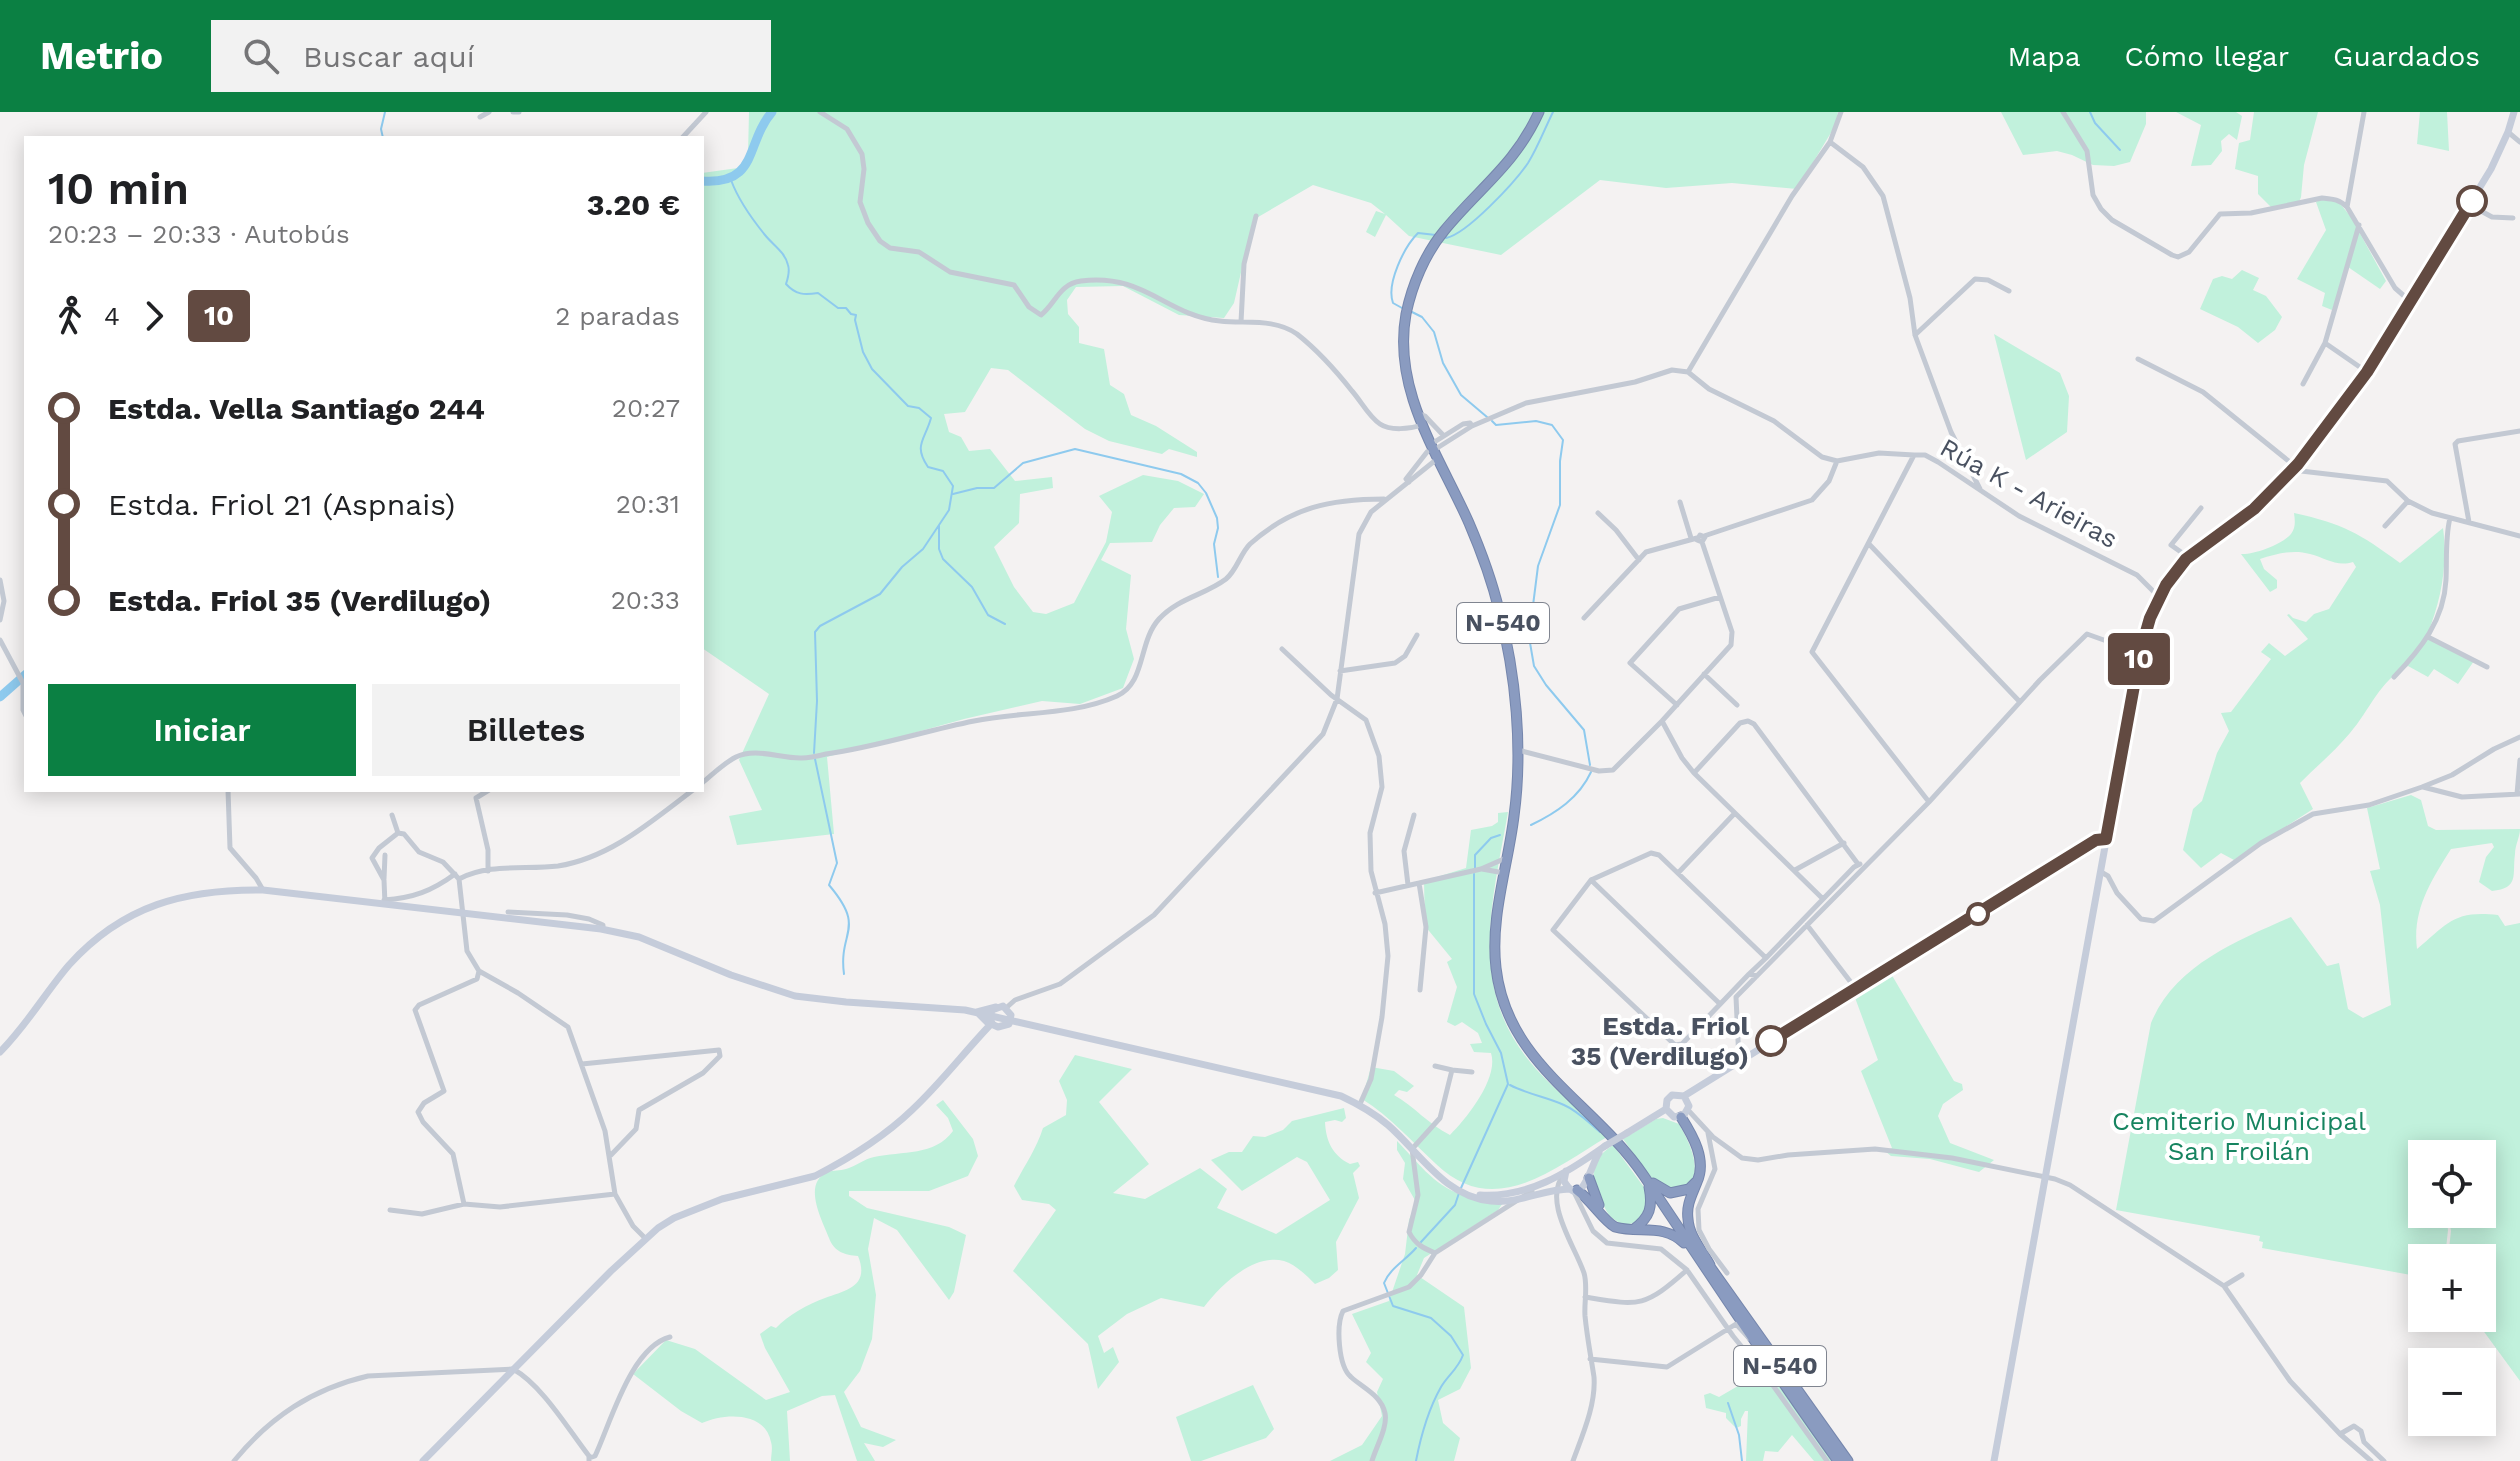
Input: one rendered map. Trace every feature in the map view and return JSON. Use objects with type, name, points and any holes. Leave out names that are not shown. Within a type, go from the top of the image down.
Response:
[{"type":"highway","name":"N-540","points":[[1539,112],[1513,159],[1435,243],[1413,285],[1405,327],[1406,372],[1416,413],[1470,525],[1497,603],[1513,683],[1517,749],[1515,809],[1494,943],[1502,997],[1516,1032],[1551,1079],[1603,1124],[1645,1177],[1848,1461]]},
{"type":"highway","points":[[1684,1113],[1701,1167],[1688,1205],[1688,1218],[1691,1232],[1711,1272]]},
{"type":"highway","points":[[1645,1177],[1670,1193],[1689,1189],[1699,1180]]},
{"type":"highway","points":[[1634,1229],[1646,1220],[1651,1209],[1645,1177]]},
{"type":"highway","points":[[1574,1188],[1615,1227],[1663,1230],[1675,1235],[1711,1272]]},
{"type":"highway","points":[[1574,1188],[1603,1215]]},
{"type":"highway","name":"N-540","points":[[1711,1272],[1727,1303],[1838,1461]]},
{"type":"main road","points":[[1994,1461],[2140,653],[2150,618],[2175,571],[2188,557],[2254,509],[2294,467],[2367,372],[2491,169],[2514,112]]},
{"type":"main road","points":[[1684,1096],[2096,840],[2106,839]]},
{"type":"main road","points":[[0,1052],[17,1035],[68,966],[114,926],[137,912],[188,894],[221,889],[385,902],[603,929],[677,950],[731,975],[795,996],[977,1012],[991,1019],[998,1027],[1018,1026],[1023,1022]]},
{"type":"main road","points":[[423,1461],[645,1238],[674,1218],[722,1199],[815,1176],[829,1169],[895,1125],[913,1109],[991,1019],[996,1007]]},
{"type":"main road","points":[[977,1012],[996,1007],[1023,1022],[1341,1096],[1360,1104],[1389,1126],[1434,1173],[1474,1197],[1491,1201],[1574,1188],[1605,1146]]},
{"type":"main road","points":[[991,1019],[1009,1013]]},
{"type":"main road","points":[[1005,1027],[1009,1013]]},
{"type":"main road","points":[[1456,1188],[1479,1195],[1509,1195],[1527,1191],[1565,1172],[1666,1109],[1669,1097],[1675,1094],[1684,1096],[1689,1102],[1684,1113],[1671,1115],[1666,1109]]},
{"type":"main road","points":[[1574,1188],[1583,1168],[1575,1166]]},
{"type":"main road","points":[[1565,1172],[1565,1184],[1574,1188]]},
{"type":"street","points":[[480,117],[489,112]]},
{"type":"street","points":[[513,112],[519,112]]},
{"type":"street","points":[[684,136],[706,112]]},
{"type":"street","points":[[820,112],[847,129],[862,154],[864,169],[860,202],[868,223],[880,241],[890,248],[919,252],[950,272],[1014,285],[1029,307],[1041,315],[1064,287],[1080,281],[1120,281],[1146,290],[1191,315],[1219,321],[1280,325],[1298,335],[1351,389],[1379,424],[1397,428],[1422,425]]},
{"type":"street","points":[[1688,372],[1792,196],[1830,142],[1841,112]]},
{"type":"street","points":[[2063,112],[2087,151],[2093,195],[2101,209],[2112,220],[2178,257],[2189,252],[2220,214],[2251,213],[2322,198],[2339,200],[2359,224],[2395,288],[2411,302]]},
{"type":"street","points":[[2347,207],[2364,112]]},
{"type":"street","points":[[2508,132],[2520,142]]},
{"type":"street","points":[[1830,142],[1863,167],[1883,196],[1910,298],[1915,335],[1951,432],[1980,489]]},
{"type":"street","points":[[2470,205],[2492,217],[2513,218]]},
{"type":"street","points":[[1241,322],[1244,264],[1256,216]]},
{"type":"street","points":[[2303,384],[2325,343],[2359,224]]},
{"type":"street","points":[[1915,335],[1975,279],[1988,280],[2009,291]]},
{"type":"street","points":[[2325,343],[2367,372]]},
{"type":"street","points":[[2138,359],[2203,392],[2294,467],[2310,473],[2387,481],[2408,501],[2450,518],[2520,536]]},
{"type":"street","points":[[1409,482],[1406,479],[1434,450],[1472,426],[1526,403],[1635,382],[1672,370],[1688,372],[1709,389],[1774,421],[1822,457],[1837,461],[1879,453],[1914,455],[1812,652],[1929,802]]},
{"type":"street","points":[[1416,413],[1425,416],[1443,435]]},
{"type":"street","points":[[1009,1013],[1015,1000],[1060,984],[1154,915],[1323,734],[1337,699],[1359,534],[1371,512],[1409,482],[1443,435],[1463,424],[1470,423],[1472,426]]},
{"type":"street","points":[[2469,522],[2455,444],[2520,431]]},
{"type":"street","name":"Rúa K - Arieiras","points":[[1914,455],[1925,455],[2019,516],[2137,575],[2160,598]]},
{"type":"street","points":[[1584,618],[1646,552],[1699,539],[1812,500],[1820,495],[1829,481],[1837,461]]},
{"type":"street","points":[[704,782],[738,756],[756,753],[802,758],[903,740],[974,721],[1099,704],[1122,694],[1135,683],[1142,651],[1158,620],[1185,598],[1228,577],[1247,546],[1276,524],[1304,510],[1336,500],[1384,499]]},
{"type":"street","points":[[2385,526],[2408,501]]},
{"type":"street","points":[[1517,749],[1599,771],[1613,770],[1731,645],[1732,632],[1720,597],[1699,539],[1680,502]]},
{"type":"street","points":[[2188,557],[2171,545],[2201,508]]},
{"type":"street","points":[[1598,513],[1639,560]]},
{"type":"street","points":[[2394,677],[2428,637],[2439,615],[2450,518]]},
{"type":"street","points":[[1869,544],[2020,702]]},
{"type":"street","points":[[0,580],[4,601],[0,620]]},
{"type":"street","points":[[1677,705],[1630,663],[1679,609],[1720,597]]},
{"type":"street","points":[[1739,1061],[1736,997],[1929,802],[2020,702],[2087,634],[2140,653]]},
{"type":"street","points":[[1340,671],[1395,663],[1405,656],[1417,635]]},
{"type":"street","points":[[2428,637],[2487,667]]},
{"type":"street","points":[[0,640],[23,683],[24,712]]},
{"type":"street","points":[[1282,649],[1337,699],[1366,720],[1379,756],[1382,787],[1370,833],[1371,871],[1385,924],[1387,980],[1371,1079],[1360,1104]]},
{"type":"street","points":[[1704,674],[1737,705]]},
{"type":"street","points":[[1662,721],[1694,773],[1822,899]]},
{"type":"street","points":[[1694,773],[1740,723],[1748,721],[1754,724],[1844,843],[1860,872]]},
{"type":"street","points":[[2101,872],[2108,876],[2117,893],[2141,919],[2154,921],[2261,843],[2313,814],[2369,805],[2422,787],[2452,775],[2520,737]]},
{"type":"street","points":[[2422,787],[2462,797],[2518,794],[2520,760]]},
{"type":"street","points":[[228,792],[230,848],[263,890]]},
{"type":"street","points":[[486,792],[476,798],[488,850],[488,871]]},
{"type":"street","points":[[385,855],[385,902],[405,899],[420,895],[457,876],[558,866],[598,855],[622,842],[690,792]]},
{"type":"street","points":[[1678,873],[1735,813]]},
{"type":"street","points":[[392,815],[398,833]]},
{"type":"street","points":[[1408,885],[1404,851],[1414,815]]},
{"type":"street","points":[[384,880],[372,858],[398,833],[404,834],[419,852],[443,862],[457,876],[467,951],[479,971],[568,1027],[605,1131],[615,1194],[633,1226],[645,1238]]},
{"type":"street","points":[[1795,870],[1844,843]]},
{"type":"street","points":[[1766,958],[1659,855],[1651,853],[1591,880],[1553,930],[1675,1045],[1682,1044],[1766,958],[1822,899],[1858,865],[1869,863]]},
{"type":"street","points":[[1375,893],[1481,869],[1507,858]]},
{"type":"street","points":[[1481,869],[1505,873]]},
{"type":"street","points":[[1591,880],[1720,1004]]},
{"type":"street","points":[[1419,883],[1426,927],[1420,990]]},
{"type":"street","points":[[1822,899],[1821,905],[1827,905]]},
{"type":"street","points":[[508,912],[589,919],[603,925],[603,929]]},
{"type":"street","points":[[1807,925],[1856,989]]},
{"type":"street","points":[[1757,976],[1756,970],[1766,958]]},
{"type":"street","points":[[464,1204],[453,1154],[423,1122],[418,1112],[424,1103],[444,1091],[415,1010],[419,1005],[465,987],[477,979],[479,971]]},
{"type":"street","points":[[1749,974],[1757,976]]},
{"type":"street","points":[[582,1064],[719,1050],[720,1056],[703,1073],[639,1110],[636,1129],[610,1155]]},
{"type":"street","points":[[1435,1066],[1472,1072]]},
{"type":"street","points":[[1435,1253],[1421,1247],[1409,1232],[1418,1195],[1412,1149],[1440,1118],[1452,1070]]},
{"type":"street","points":[[1684,1113],[1734,1154],[1750,1159],[1875,1149],[1952,1158],[2070,1185],[2224,1286],[2290,1381],[2340,1434],[2371,1461]]},
{"type":"street","points":[[1708,1132],[1715,1169],[1698,1209],[1699,1230],[1727,1273]]},
{"type":"street","points":[[1565,1172],[1593,1231],[1607,1243],[1661,1249],[1687,1270],[1827,1461]]},
{"type":"street","points":[[1372,1461],[1385,1423],[1385,1411],[1370,1390],[1347,1372],[1339,1342],[1343,1311],[1409,1287],[1435,1253],[1553,1178]]},
{"type":"street","points":[[1574,1188],[1584,1211]]},
{"type":"street","points":[[1573,1461],[1589,1414],[1594,1380],[1584,1273],[1562,1223],[1574,1188]]},
{"type":"street","points":[[390,1210],[422,1214],[464,1204],[512,1206],[615,1194]]},
{"type":"street","points":[[1585,1297],[1636,1304],[1658,1293],[1687,1270]]},
{"type":"street","points":[[2224,1286],[2242,1275]]},
{"type":"street","points":[[1727,1303],[1731,1317],[1728,1329]]},
{"type":"street","points":[[1590,1359],[1667,1367],[1736,1324],[1756,1344]]},
{"type":"street","points":[[234,1461],[259,1430],[276,1417],[347,1381],[368,1376],[513,1369],[522,1374],[547,1401],[589,1459],[595,1456],[640,1359],[650,1347],[670,1337]]},
{"type":"street","points":[[2340,1434],[2354,1426],[2361,1431],[2364,1442],[2384,1461]]},
{"type":"green space","points":[[749,112],[1838,112],[1835,126],[1797,189],[1732,183],[1666,188],[1600,180],[1501,255],[1409,236],[1386,215],[1375,237],[1366,232],[1376,211],[1385,214],[1371,203],[1313,185],[1253,220],[1234,303],[1224,318],[1179,315],[1123,286],[1076,287],[1067,300],[1068,314],[1079,327],[1079,343],[1104,349],[1110,385],[1124,394],[1131,415],[1156,426],[1197,452],[1197,457],[1169,449],[1162,454],[1109,441],[1085,429],[1008,370],[991,368],[965,412],[944,414],[949,432],[961,437],[969,451],[990,449],[1015,481],[1052,477],[1053,488],[1020,494],[1019,523],[994,547],[1014,587],[1033,612],[1046,614],[1074,603],[1106,542],[1112,512],[1099,496],[1143,475],[1178,481],[1204,494],[1195,507],[1174,508],[1160,525],[1152,542],[1110,543],[1101,560],[1131,575],[1126,629],[1134,659],[1123,688],[1080,704],[1042,701],[964,719],[827,757],[834,834],[737,845],[729,816],[762,810],[739,760],[769,694],[704,649],[704,173],[738,168],[748,154]]},
{"type":"green space","points":[[2001,112],[2146,112],[2146,124],[2130,162],[2114,166],[2093,165],[2057,151],[2023,155]]},
{"type":"green space","points":[[2176,112],[2236,112],[2242,116],[2237,140],[2229,134],[2221,141],[2222,151],[2211,165],[2191,166],[2201,125]]},
{"type":"green space","points":[[2254,112],[2318,112],[2304,165],[2298,205],[2271,207],[2258,194],[2258,176],[2235,169],[2239,143],[2250,140]]},
{"type":"green space","points":[[2420,112],[2447,112],[2449,151],[2417,144]]},
{"type":"green space","points":[[2322,199],[2338,201],[2351,217],[2386,281],[2380,289],[2348,267],[2332,310],[2322,306],[2325,293],[2297,279],[2326,230],[2316,202]]},
{"type":"green space","points":[[2242,270],[2259,278],[2253,290],[2266,296],[2282,317],[2275,330],[2258,343],[2238,327],[2200,309],[2213,279],[2222,276],[2232,279]]},
{"type":"green space","points":[[1994,334],[2060,373],[2069,396],[2067,432],[2026,460]]},
{"type":"green space","points":[[2294,513],[2350,531],[2400,563],[2443,528],[2445,556],[2442,583],[2427,635],[2474,661],[2458,684],[2434,669],[2428,677],[2408,666],[2398,672],[2382,688],[2344,740],[2300,783],[2313,809],[2234,860],[2221,853],[2201,868],[2183,850],[2193,809],[2202,801],[2217,753],[2229,731],[2221,713],[2231,712],[2271,659],[2261,652],[2269,643],[2285,656],[2308,639],[2287,615],[2306,622],[2314,614],[2329,609],[2356,567],[2353,562],[2336,563],[2297,552],[2266,557],[2260,559],[2264,569],[2277,580],[2277,588],[2270,592],[2241,554],[2268,548],[2287,538],[2294,529]]},
{"type":"green space","name":"Cemiterio Municipal San Froilán","points":[[2411,795],[2421,800],[2428,826],[2436,830],[2520,829],[2513,879],[2511,884],[2501,889],[2492,891],[2479,882],[2486,857],[2494,847],[2492,843],[2451,849],[2425,896],[2416,935],[2417,949],[2445,925],[2461,917],[2498,915],[2505,926],[2520,923],[2520,1381],[2484,1332],[2496,1332],[2496,1244],[2450,1244],[2450,1228],[2496,1228],[2496,1140],[2408,1140],[2408,1228],[2448,1230],[2446,1244],[2408,1244],[2408,1274],[2262,1248],[2260,1236],[2116,1210],[2151,1023],[2175,985],[2192,970],[2229,946],[2291,917],[2327,966],[2339,963],[2348,1009],[2363,1018],[2391,1005],[2380,905],[2370,871],[2380,869],[2367,808]]},
{"type":"green space","points":[[1508,812],[1491,913],[1492,978],[1500,1009],[1514,1039],[1536,1069],[1607,1137],[1544,1174],[1523,1184],[1501,1189],[1480,1188],[1458,1180],[1436,1164],[1392,1121],[1362,1099],[1371,1067],[1394,1071],[1414,1086],[1407,1092],[1399,1090],[1394,1095],[1450,1135],[1473,1108],[1486,1085],[1492,1063],[1491,1053],[1474,1052],[1470,1044],[1482,1043],[1478,1033],[1462,1022],[1455,1026],[1447,1022],[1457,987],[1447,962],[1452,959],[1425,926],[1424,881],[1466,868],[1471,830],[1492,826],[1498,822],[1498,813]]},
{"type":"green space","points":[[1890,972],[1954,1081],[1962,1084],[1963,1090],[1943,1104],[1938,1116],[1950,1143],[1994,1160],[1979,1172],[1930,1159],[1891,1156],[1885,1151],[1892,1148],[1861,1071],[1878,1060],[1854,995]]},
{"type":"green space","points":[[1075,1055],[1132,1069],[1099,1102],[1149,1164],[1113,1193],[1145,1199],[1200,1168],[1227,1189],[1217,1208],[1276,1234],[1330,1200],[1307,1162],[1297,1157],[1242,1191],[1211,1160],[1229,1152],[1242,1152],[1253,1136],[1265,1137],[1283,1130],[1292,1121],[1344,1108],[1346,1118],[1342,1122],[1325,1122],[1334,1152],[1350,1164],[1358,1162],[1360,1166],[1353,1173],[1359,1198],[1336,1242],[1338,1270],[1315,1284],[1284,1261],[1261,1262],[1238,1273],[1204,1307],[1161,1298],[1127,1314],[1098,1336],[1104,1353],[1113,1347],[1119,1362],[1098,1389],[1088,1344],[1013,1271],[1056,1210],[1049,1204],[1022,1200],[1014,1186],[1043,1128],[1066,1115],[1067,1100],[1059,1081]]},
{"type":"green space","points":[[943,1100],[973,1139],[978,1156],[968,1176],[929,1191],[849,1191],[849,1196],[867,1208],[949,1227],[966,1235],[954,1292],[949,1300],[897,1230],[874,1218],[868,1249],[876,1295],[872,1339],[860,1371],[844,1392],[861,1427],[896,1440],[883,1447],[864,1443],[875,1461],[857,1461],[835,1395],[822,1396],[787,1411],[790,1461],[771,1461],[771,1442],[761,1425],[732,1416],[702,1423],[633,1374],[666,1340],[695,1349],[766,1400],[790,1392],[760,1334],[771,1326],[776,1328],[805,1307],[848,1289],[859,1280],[861,1274],[858,1256],[840,1252],[831,1243],[816,1203],[816,1185],[820,1177],[874,1157],[937,1145],[953,1131],[948,1118],[936,1105]]},
{"type":"green space","points":[[1663,1118],[1679,1124],[1694,1160],[1693,1178],[1677,1189],[1665,1188],[1654,1181],[1623,1139]]},
{"type":"green space","points":[[1397,1141],[1426,1172],[1452,1190],[1505,1200],[1498,1210],[1424,1258],[1417,1275],[1464,1307],[1471,1368],[1460,1389],[1438,1400],[1443,1423],[1460,1438],[1454,1461],[1330,1461],[1362,1445],[1382,1416],[1377,1392],[1383,1379],[1366,1362],[1371,1353],[1352,1314],[1389,1301],[1405,1254],[1409,1220],[1416,1202],[1403,1179],[1405,1163],[1397,1150]]},
{"type":"green space","points":[[1613,1145],[1646,1190],[1646,1204],[1640,1217],[1629,1224],[1622,1224],[1608,1214],[1595,1182],[1596,1163]]},
{"type":"green space","points":[[1769,1368],[1833,1461],[1814,1461],[1792,1435],[1778,1452],[1765,1451],[1763,1461],[1746,1461],[1748,1411],[1741,1419],[1741,1426],[1736,1428],[1726,1418],[1726,1413],[1706,1408],[1704,1395],[1710,1393],[1719,1397]]},
{"type":"green space","points":[[1253,1385],[1274,1429],[1266,1438],[1201,1461],[1191,1461],[1176,1417]]},
{"type":"waterway","points":[[383,136],[385,112]]},
{"type":"waterway","points":[[704,181],[733,176],[742,169],[772,112]]},
{"type":"waterway","points":[[1446,238],[1478,218],[1513,182],[1532,157],[1553,112]]},
{"type":"waterway","points":[[2090,112],[2095,123],[2120,150]]},
{"type":"waterway","points":[[731,180],[750,216],[782,252],[789,267],[786,284],[800,293],[818,293],[838,308],[846,308],[856,315],[863,352],[872,369],[908,406],[919,408],[931,418],[921,453],[928,467],[943,471],[953,486],[949,510],[923,549],[902,567],[880,594],[820,626],[815,632],[817,701],[814,753]]},
{"type":"waterway","points":[[1402,308],[1393,303],[1391,295],[1402,256],[1418,233],[1436,235]]},
{"type":"waterway","points":[[1412,312],[1422,317],[1434,332],[1443,363],[1461,395],[1487,417]]},
{"type":"waterway","points":[[1492,421],[1496,425],[1536,421],[1552,425],[1563,440],[1560,505],[1538,566],[1529,637],[1534,666],[1584,730],[1590,765]]},
{"type":"waterway","points":[[953,494],[977,488],[994,488],[1023,463],[1075,449],[1181,474],[1198,483],[1217,518],[1214,544],[1218,577]]},
{"type":"waterway","points":[[939,525],[939,549],[943,559],[972,587],[988,615],[1005,624]]},
{"type":"waterway","points":[[0,697],[24,676]]},
{"type":"waterway","points":[[815,759],[837,863],[829,885],[847,912],[849,921],[844,948],[844,974]]},
{"type":"waterway","points":[[1531,825],[1566,804],[1580,790],[1591,772]]},
{"type":"waterway","points":[[1475,868],[1475,855],[1491,838],[1500,835]]},
{"type":"waterway","points":[[1461,1188],[1508,1084],[1501,1053],[1474,994],[1474,874]]},
{"type":"waterway","points":[[1510,1085],[1569,1107],[1600,1132]]},
{"type":"waterway","points":[[1421,1242],[1455,1205],[1459,1193]]},
{"type":"waterway","points":[[1416,1248],[1394,1268],[1384,1283],[1393,1306],[1431,1318],[1451,1336],[1463,1355],[1432,1405],[1416,1461]]},
{"type":"waterway","points":[[1728,1403],[1739,1435],[1742,1461]]},
{"type":"bus line","name":"10","points":[[1771,1041],[2096,840],[2106,839],[2140,653],[2150,618],[2166,585],[2186,559],[2254,509],[2298,464],[2367,372],[2472,201]]},
{"type":"place","name":"Estda. Friol 35 (Verdilugo)","points":[[1771,1041]]}]
